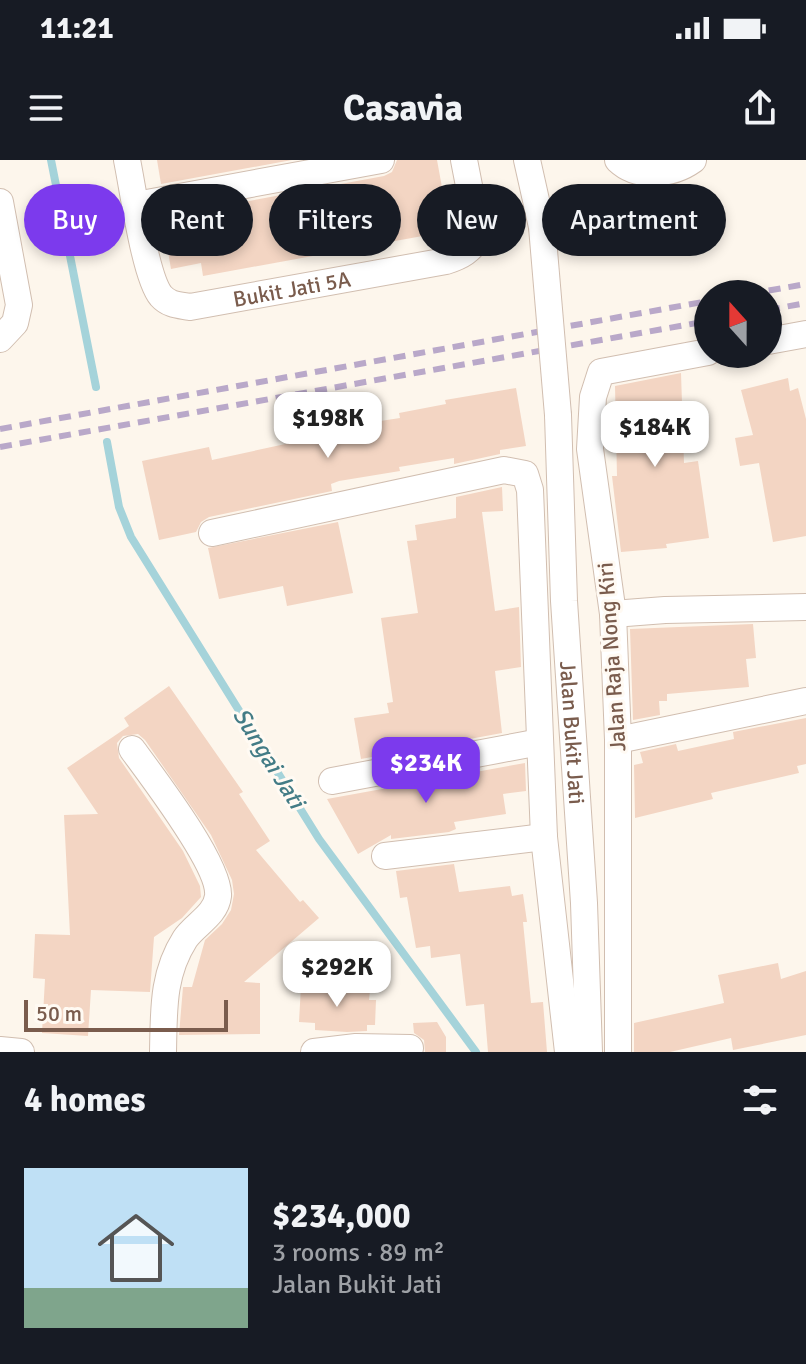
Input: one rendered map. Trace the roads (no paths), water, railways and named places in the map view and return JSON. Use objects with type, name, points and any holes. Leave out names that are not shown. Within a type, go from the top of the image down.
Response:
[{"type":"street","points":[[127,160],[136,205],[381,160]]},
{"type":"street","name":"Bukit Jati 5A","points":[[136,205],[150,276],[161,296],[173,305],[190,307],[462,256],[479,237],[464,160]]},
{"type":"street","name":"Jalan Bukit Jati","points":[[527,160],[542,227],[558,415],[564,601],[584,903],[589,1052]]},
{"type":"street","points":[[618,160],[650,173],[669,172],[693,160]]},
{"type":"street","points":[[0,202],[4,238],[19,305],[15,323],[0,339]]},
{"type":"street","points":[[782,338],[806,334]]},
{"type":"street","name":"Jalan Raja Nong Kiri","points":[[618,1052],[618,740],[613,614],[590,449],[593,397],[601,372],[694,355]]},
{"type":"street","points":[[212,533],[504,470],[525,474],[530,490],[544,837],[568,1052]]},
{"type":"street","points":[[613,614],[806,607]]},
{"type":"street","points":[[618,740],[806,701]]},
{"type":"street","points":[[332,781],[540,742]]},
{"type":"street","points":[[132,749],[167,797],[213,871],[218,896],[210,913],[186,937],[168,970],[163,1052]]},
{"type":"street","points":[[385,856],[544,837]]},
{"type":"street","points":[[314,1052],[356,1047],[410,1048]]},
{"type":"street","points":[[0,1050],[21,1052]]},
{"type":"waterway","name":"Sungai Jati","points":[[51,160],[96,387]]},
{"type":"waterway","name":"Sungai Jati","points":[[107,442],[119,507],[131,537],[319,839],[476,1052]]},
{"type":"railway","points":[[782,288],[806,284]]},
{"type":"railway","points":[[782,307],[806,303]]},
{"type":"railway","points":[[0,429],[694,304]]},
{"type":"railway","points":[[0,447],[694,323]]}]
